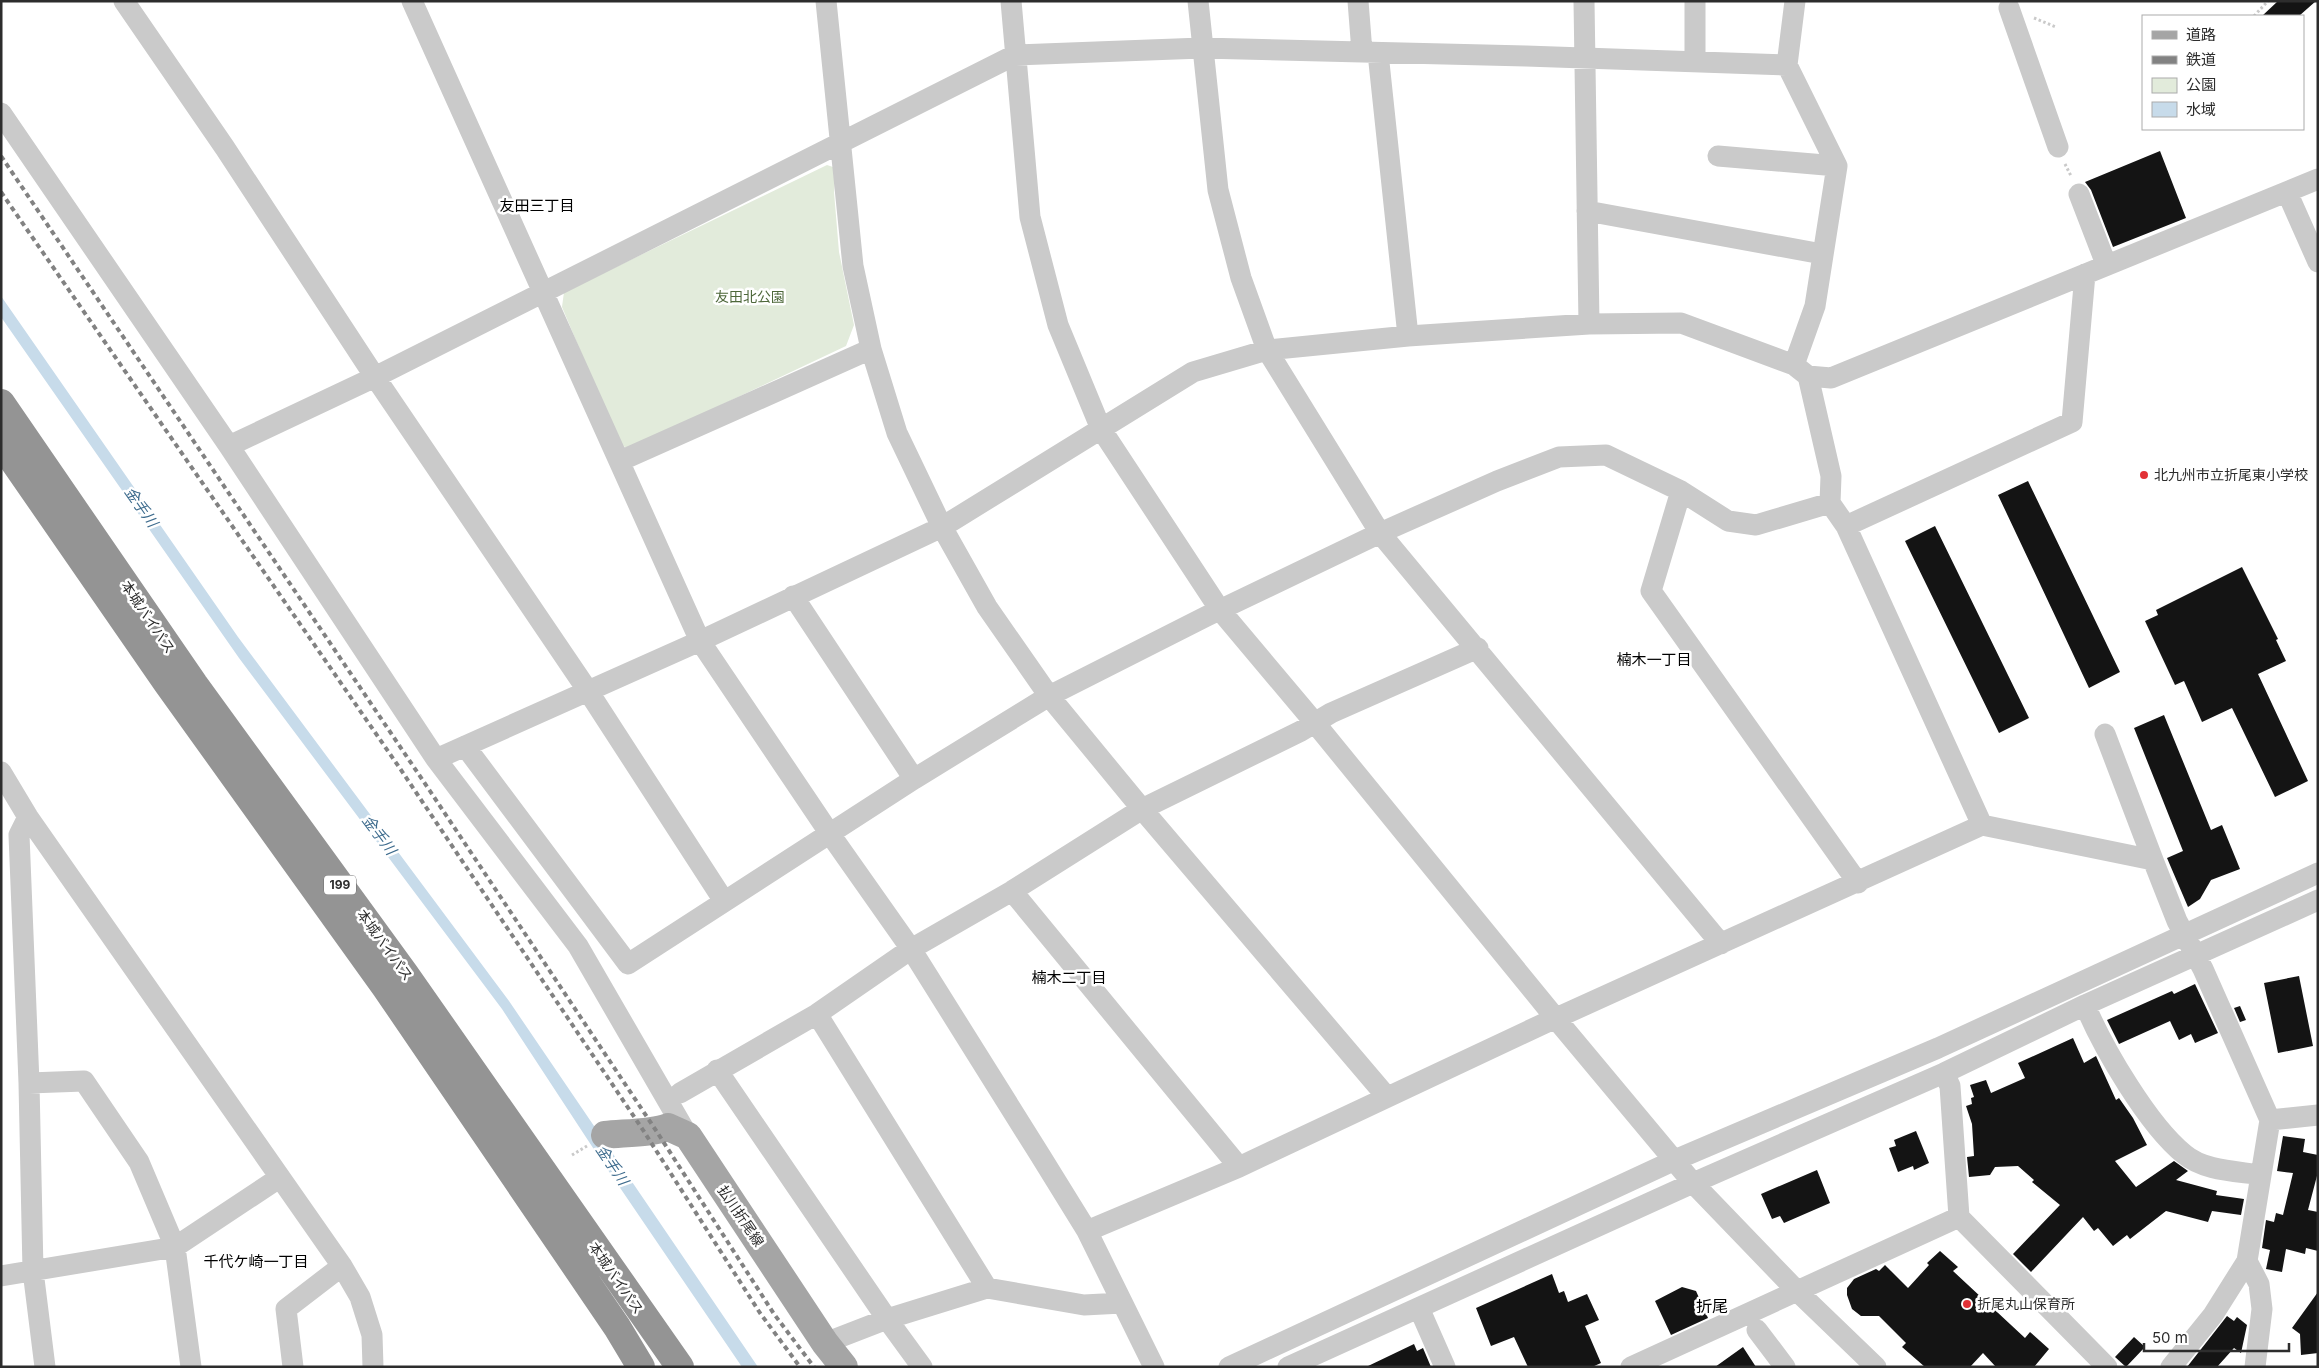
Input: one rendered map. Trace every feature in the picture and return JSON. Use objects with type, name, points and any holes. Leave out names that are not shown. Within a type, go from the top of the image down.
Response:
[{"type":"highway","name":"本城バイパス","points":[[1,402],[194,684],[405,974],[680,1367]]},
{"type":"highway","name":"本城バイパス","points":[[1,443],[166,683],[386,988],[606,1311],[641,1367]]},
{"type":"main road","points":[[605,1135],[643,1130],[657,1132],[668,1127],[688,1136]]},
{"type":"main road","name":"払川折尾線","points":[[688,1136],[825,1343],[844,1367]]},
{"type":"street","points":[[124,1],[225,148],[376,377],[588,691],[724,901]]},
{"type":"street","points":[[412,1],[700,641],[830,834],[911,949],[1087,1231],[1154,1367]]},
{"type":"street","points":[[826,1],[853,266],[871,350],[897,433],[942,527],[987,607],[1049,696],[1142,809],[1387,1097]]},
{"type":"street","points":[[1011,1],[1030,217],[1058,325],[1101,429],[1220,610],[1315,723],[1557,1020],[1676,1160],[1693,1183],[1797,1291],[1876,1367]]},
{"type":"street","points":[[1198,1],[1218,190],[1241,278],[1267,350],[1380,533],[1478,648],[1721,944]]},
{"type":"street","points":[[1358,1],[1370,52],[1408,336]]},
{"type":"street","points":[[1584,1],[1589,324]]},
{"type":"street","points":[[1694,1],[1695,62]]},
{"type":"street","points":[[1795,1],[1787,65],[1836,166],[1815,306],[1801,370],[1831,476],[1830,503],[1846,526],[1982,825]]},
{"type":"street","points":[[2008,3],[2058,147]]},
{"type":"street","points":[[229,446],[376,377],[1015,56],[1202,48],[1787,65]]},
{"type":"street","points":[[1,113],[229,446],[436,758],[578,946],[688,1136]]},
{"type":"street","points":[[1718,156],[1836,166]]},
{"type":"street","points":[[436,758],[700,641],[942,527],[1193,372],[1267,350],[1408,336],[1589,324],[1681,323],[1801,370],[1831,378],[2106,264],[2318,179]]},
{"type":"street","points":[[2286,192],[2318,262]]},
{"type":"street","points":[[2079,194],[2106,264]]},
{"type":"street","points":[[1588,211],[1822,254]]},
{"type":"street","points":[[1846,526],[2072,422],[2085,274]]},
{"type":"street","points":[[620,461],[871,350]]},
{"type":"street","points":[[465,746],[628,964],[914,779],[1049,696],[1220,610],[1380,533],[1497,481],[1559,457],[1606,455],[1681,491],[1728,521],[1756,525],[1830,503]]},
{"type":"street","points":[[1681,491],[1651,591],[1858,883]]},
{"type":"street","points":[[793,596],[914,779]]},
{"type":"street","points":[[680,1093],[817,1014],[911,949],[1012,890],[1142,809],[1315,723],[1330,713],[1478,648]]},
{"type":"street","points":[[2105,734],[2153,860],[2184,933],[2196,955],[2270,1120],[2247,1261],[2214,1315],[2171,1367]]},
{"type":"street","points":[[1,772],[28,817],[342,1266],[360,1297],[372,1335],[372,1367]]},
{"type":"street","points":[[28,817],[19,835],[29,1083],[33,1271],[46,1367]]},
{"type":"street","points":[[1087,1231],[1239,1167],[1387,1097],[1982,825],[2153,860]]},
{"type":"street","points":[[1229,1367],[1676,1160],[1938,1048],[2184,933],[2318,873]]},
{"type":"street","points":[[1012,890],[1239,1167]]},
{"type":"street","points":[[1288,1367],[1693,1183],[1944,1072],[2085,1005],[2318,900]]},
{"type":"street","points":[[2085,1005],[2099,1035],[2136,1096],[2185,1155],[2211,1167],[2261,1175]]},
{"type":"street","points":[[817,1014],[987,1288]]},
{"type":"street","points":[[717,1070],[887,1320],[922,1367]]},
{"type":"street","points":[[1944,1072],[1950,1086],[1959,1217],[2107,1367]]},
{"type":"street","points":[[29,1083],[84,1081],[139,1162],[175,1247],[191,1367]]},
{"type":"street","points":[[2270,1120],[2318,1115]]},
{"type":"street","points":[[1,1276],[175,1247],[279,1178]]},
{"type":"street","points":[[1631,1367],[1959,1217]]},
{"type":"street","points":[[2247,1261],[2259,1284],[2262,1309],[2255,1367]]},
{"type":"street","points":[[293,1367],[286,1309],[342,1266]]},
{"type":"street","points":[[825,1343],[887,1320],[987,1288],[1084,1305],[1122,1302]]},
{"type":"street","points":[[1419,1308],[1445,1367]]},
{"type":"street","points":[[1757,1330],[1785,1367]]},
{"type":"path","points":[[2255,15],[2268,1]]},
{"type":"path","points":[[2058,147],[2079,194]]},
{"type":"green space","name":"友田北公園","points":[[827,165],[836,168],[834,192],[839,252],[854,325],[846,346],[628,449],[619,443],[562,307],[564,292]]},
{"type":"water","name":"金手川","points":[[1,296],[238,637],[509,1001],[758,1367],[742,1367],[595,1151],[502,1009],[239,658],[1,317]]},
{"type":"building","points":[[2278,1],[2316,1],[2300,15],[2263,15]]},
{"type":"building","points":[[2160,151],[2186,218],[2113,247],[2091,190],[2085,182]]},
{"type":"building","points":[[2028,481],[2120,672],[2089,688],[1998,495]]},
{"type":"building","points":[[1935,526],[2029,718],[1999,733],[1905,541]]},
{"type":"building","points":[[2242,567],[2278,639],[2276,640],[2286,661],[2258,674],[2308,781],[2275,797],[2232,708],[2202,722],[2184,681],[2175,685],[2145,621],[2158,615],[2156,610]]},
{"type":"building","points":[[2164,715],[2211,830],[2222,825],[2240,869],[2211,880],[2200,899],[2188,907],[2167,858],[2183,851],[2134,728]]},
{"type":"building","points":[[2299,976],[2313,1046],[2278,1053],[2264,983]]},
{"type":"building","points":[[2195,984],[2218,1033],[2195,1043],[2191,1034],[2179,1040],[2170,1021],[2119,1044],[2107,1020],[2172,991],[2174,994]]},
{"type":"building","points":[[2240,1006],[2246,1020],[2240,1022],[2234,1008]]},
{"type":"building","points":[[2073,1038],[2084,1063],[2096,1056],[2116,1100],[2119,1098],[2133,1118],[2147,1145],[2115,1161],[2136,1187],[2174,1161],[2188,1171],[2176,1180],[2217,1191],[2216,1195],[2244,1199],[2241,1215],[2212,1211],[2208,1222],[2166,1211],[2130,1239],[2127,1235],[2113,1246],[2098,1228],[2094,1231],[2083,1217],[2031,1272],[2013,1254],[2060,1205],[2032,1182],[2034,1180],[2018,1166],[1995,1167],[1990,1175],[1969,1177],[1967,1157],[1974,1156],[1972,1124],[1966,1106],[1972,1104],[1971,1098],[1974,1097],[1970,1085],[1986,1080],[1991,1093],[2025,1078],[2018,1063]]},
{"type":"building","points":[[1916,1131],[1929,1163],[1914,1170],[1913,1166],[1898,1172],[1889,1148],[1896,1146],[1894,1140]]},
{"type":"building","points":[[2283,1136],[2305,1139],[2303,1152],[2318,1155],[2318,1172],[2308,1210],[2318,1212],[2318,1251],[2306,1248],[2305,1254],[2286,1249],[2282,1272],[2266,1269],[2270,1250],[2262,1248],[2266,1220],[2274,1222],[2276,1213],[2283,1215],[2293,1173],[2277,1171]]},
{"type":"building","points":[[1817,1170],[1830,1203],[1784,1223],[1780,1216],[1772,1219],[1761,1194]]},
{"type":"building","points":[[1940,1251],[1958,1267],[1953,1271],[2025,1338],[2030,1332],[2049,1349],[2034,1367],[1996,1367],[1983,1353],[1970,1367],[1925,1367],[1902,1347],[1906,1343],[1879,1316],[1861,1316],[1852,1309],[1847,1295],[1847,1288],[1854,1279],[1876,1269],[1879,1271],[1885,1265],[1908,1288],[1929,1265],[1927,1263]]},
{"type":"building","points":[[1552,1274],[1559,1293],[1564,1291],[1568,1302],[1587,1294],[1599,1320],[1585,1326],[1601,1363],[1592,1367],[1528,1367],[1514,1337],[1491,1346],[1476,1308]]},
{"type":"building","points":[[1682,1287],[1696,1291],[1708,1318],[1671,1335],[1655,1301]]},
{"type":"building","points":[[2318,1292],[2318,1353],[2301,1355],[2300,1334],[2292,1328]]},
{"type":"building","points":[[2227,1316],[2234,1321],[2237,1317],[2247,1325],[2241,1353],[2234,1348],[2217,1367],[2187,1367]]},
{"type":"building","points":[[2134,1337],[2145,1347],[2126,1367],[2115,1357]]},
{"type":"building","points":[[1414,1344],[1417,1351],[1423,1348],[1431,1367],[1366,1367]]},
{"type":"building","points":[[1743,1347],[1756,1367],[1715,1367]]},
{"type":"railway","points":[[1,156],[430,791],[657,1132],[774,1314],[814,1367]]},
{"type":"railway","points":[[1,192],[399,767],[643,1130],[760,1313],[800,1367]]},
{"type":"place","name":"北九州市立折尾東小学校","points":[[2144,475]]},
{"type":"place","name":"折尾丸山保育所","points":[[1967,1304]]},
{"type":"district","name":"友田三丁目","points":[[537,206]]},
{"type":"district","name":"楠木一丁目","points":[[1654,660]]},
{"type":"district","name":"楠木二丁目","points":[[1069,978]]},
{"type":"district","name":"千代ケ崎一丁目","points":[[256,1262]]},
{"type":"district","name":"折尾","points":[[1712,1306]]}]
